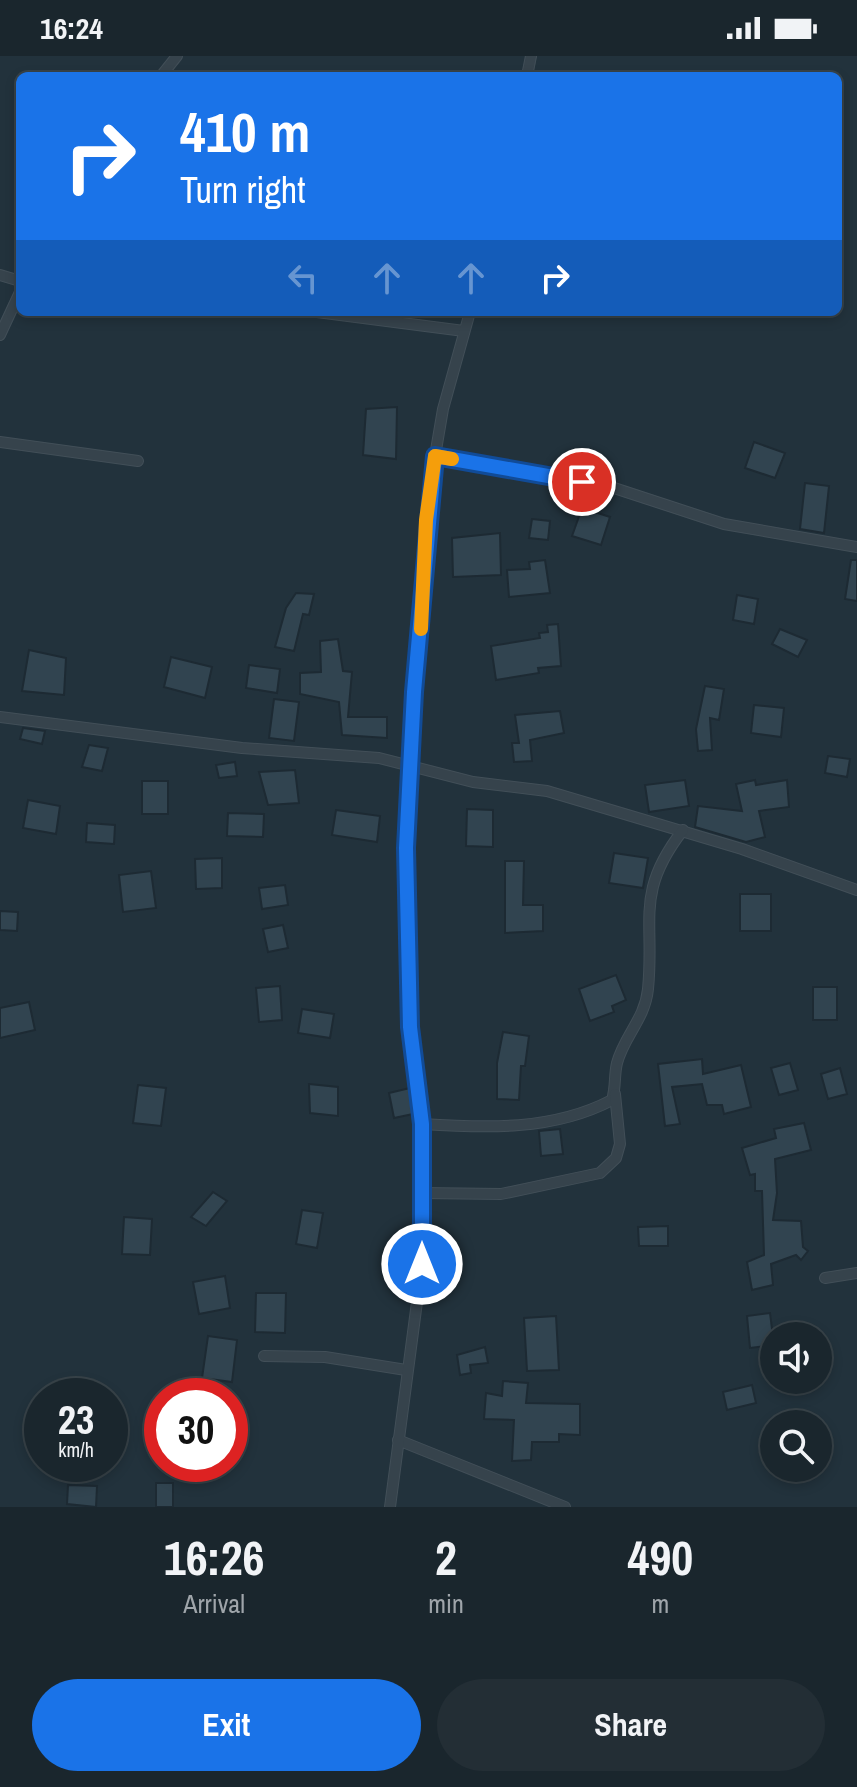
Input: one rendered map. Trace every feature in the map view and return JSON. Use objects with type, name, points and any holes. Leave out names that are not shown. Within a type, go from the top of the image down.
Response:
[{"type":"street","points":[[164,72],[177,56]]},
{"type":"street","points":[[0,335],[16,301]]},
{"type":"street","points":[[348,316],[464,331]]},
{"type":"street","points":[[390,1507],[422,1264],[422,1124],[410,1027],[406,848],[414,692],[435,456],[469,316]]},
{"type":"street","points":[[0,442],[138,461]]},
{"type":"street","points":[[435,456],[608,486],[724,524],[857,547]]},
{"type":"street","points":[[0,717],[242,748],[379,758],[473,782],[547,791],[683,830],[857,890]]},
{"type":"street","points":[[422,1193],[501,1194],[600,1173],[616,1158],[620,1144],[615,1092],[617,1065],[627,1040],[640,1023],[648,988],[647,922],[654,875],[663,856],[683,830]]},
{"type":"street","points":[[422,1124],[477,1128],[521,1126],[595,1109],[612,1100],[615,1092]]},
{"type":"street","points":[[825,1278],[857,1273]]},
{"type":"street","points":[[264,1356],[325,1357],[406,1370]]},
{"type":"street","points":[[398,1440],[565,1507]]},
{"type":"building","points":[[397,407],[396,459],[363,455],[366,409]]},
{"type":"building","points":[[754,442],[785,453],[775,478],[745,468]]},
{"type":"building","points":[[805,483],[829,486],[824,533],[800,529]]},
{"type":"building","points":[[582,508],[610,517],[601,545],[572,536]]},
{"type":"building","points":[[532,519],[550,521],[548,540],[529,538]]},
{"type":"building","points":[[500,533],[501,575],[453,577],[452,538]]},
{"type":"building","points":[[545,560],[550,593],[509,597],[507,570],[530,569],[529,562]]},
{"type":"building","points":[[851,560],[857,560],[857,601],[845,599]]},
{"type":"building","points":[[296,593],[314,594],[309,615],[303,614],[294,651],[275,647],[286,608]]},
{"type":"building","points":[[737,595],[758,599],[754,624],[733,620]]},
{"type":"building","points":[[558,624],[561,666],[538,668],[539,673],[496,680],[491,646],[540,638],[539,633],[548,632],[547,625]]},
{"type":"building","points":[[780,629],[807,640],[798,657],[772,644]]},
{"type":"building","points":[[338,639],[343,671],[352,672],[348,717],[387,717],[387,738],[342,735],[339,702],[300,694],[300,673],[321,672],[320,641]]},
{"type":"building","points":[[29,650],[66,658],[64,695],[22,691]]},
{"type":"building","points":[[171,657],[212,667],[205,698],[164,687]]},
{"type":"building","points":[[249,665],[280,669],[277,693],[246,688]]},
{"type":"building","points":[[705,686],[724,689],[719,720],[710,718],[712,750],[698,751],[696,729]]},
{"type":"building","points":[[274,699],[299,702],[294,741],[269,738]]},
{"type":"building","points":[[754,705],[784,708],[781,737],[751,733]]},
{"type":"building","points":[[560,711],[564,733],[530,740],[532,761],[514,762],[512,743],[519,743],[515,715]]},
{"type":"building","points":[[23,728],[45,731],[42,744],[20,739]]},
{"type":"building","points":[[89,745],[108,748],[102,771],[82,767]]},
{"type":"building","points":[[828,756],[850,759],[847,777],[825,773]]},
{"type":"building","points":[[235,762],[237,776],[219,778],[216,765]]},
{"type":"building","points":[[295,770],[299,803],[268,805],[259,772]]},
{"type":"building","points":[[685,780],[689,806],[649,812],[645,785]]},
{"type":"building","points":[[755,780],[756,785],[787,780],[789,807],[759,811],[765,837],[746,842],[695,827],[698,806],[742,811],[736,784]]},
{"type":"building","points":[[142,781],[168,781],[168,814],[142,814]]},
{"type":"building","points":[[28,800],[60,806],[56,834],[23,828]]},
{"type":"building","points":[[467,809],[493,810],[493,847],[466,846]]},
{"type":"building","points":[[336,810],[380,816],[377,842],[332,835]]},
{"type":"building","points":[[228,813],[264,814],[263,837],[227,836]]},
{"type":"building","points":[[87,823],[115,825],[114,844],[86,842]]},
{"type":"building","points":[[614,853],[648,858],[643,888],[609,883]]},
{"type":"building","points":[[222,858],[222,888],[196,889],[195,859]]},
{"type":"building","points":[[505,861],[524,861],[523,905],[543,905],[543,931],[505,933]]},
{"type":"building","points":[[151,871],[156,908],[123,912],[119,875]]},
{"type":"building","points":[[285,885],[288,905],[262,909],[259,888]]},
{"type":"building","points":[[740,894],[771,894],[771,931],[740,931]]},
{"type":"building","points":[[0,911],[18,912],[17,931],[0,930]]},
{"type":"building","points":[[283,925],[288,948],[268,952],[263,929]]},
{"type":"building","points":[[616,975],[626,1000],[612,1006],[614,1012],[590,1021],[579,989]]},
{"type":"building","points":[[280,986],[282,1020],[259,1022],[256,988]]},
{"type":"building","points":[[813,987],[837,987],[837,1020],[813,1020]]},
{"type":"building","points":[[29,1002],[35,1030],[0,1038],[0,1008]]},
{"type":"building","points":[[302,1009],[334,1014],[330,1038],[298,1033]]},
{"type":"building","points":[[503,1032],[529,1036],[525,1066],[521,1066],[519,1100],[497,1099],[497,1063]]},
{"type":"building","points":[[702,1059],[703,1074],[741,1065],[751,1107],[724,1114],[722,1105],[707,1105],[702,1084],[672,1087],[680,1124],[665,1126],[658,1064]]},
{"type":"building","points":[[790,1063],[798,1090],[779,1095],[771,1068]]},
{"type":"building","points":[[840,1068],[847,1094],[828,1099],[821,1074]]},
{"type":"building","points":[[309,1084],[338,1087],[338,1116],[310,1113]]},
{"type":"building","points":[[138,1085],[166,1088],[161,1126],[133,1123]]},
{"type":"building","points":[[410,1088],[413,1114],[394,1118],[389,1093]]},
{"type":"building","points":[[804,1123],[811,1150],[775,1159],[777,1193],[773,1220],[801,1221],[803,1247],[808,1251],[801,1260],[796,1255],[771,1264],[773,1285],[752,1290],[747,1262],[764,1255],[762,1191],[755,1191],[755,1174],[750,1175],[742,1148],[776,1138],[774,1129]]},
{"type":"building","points":[[560,1129],[563,1154],[541,1156],[539,1131]]},
{"type":"building","points":[[213,1192],[227,1201],[206,1226],[191,1217]]},
{"type":"building","points":[[302,1210],[323,1213],[317,1248],[296,1244]]},
{"type":"building","points":[[124,1217],[152,1219],[150,1255],[122,1254]]},
{"type":"building","points":[[668,1226],[668,1246],[639,1246],[638,1227]]},
{"type":"building","points":[[225,1276],[230,1308],[199,1314],[193,1282]]},
{"type":"building","points":[[256,1293],[286,1293],[285,1333],[255,1332]]},
{"type":"building","points":[[770,1313],[771,1322],[760,1322],[760,1347],[750,1348],[747,1316]]},
{"type":"building","points":[[556,1316],[559,1370],[527,1371],[524,1318]]},
{"type":"building","points":[[208,1336],[237,1340],[232,1378],[202,1378]]},
{"type":"building","points":[[485,1347],[488,1363],[470,1365],[471,1373],[460,1375],[457,1355]]},
{"type":"building","points":[[503,1381],[528,1383],[526,1403],[580,1404],[580,1435],[559,1434],[559,1442],[532,1442],[531,1460],[512,1461],[514,1420],[484,1419],[486,1393],[502,1396]]},
{"type":"building","points":[[752,1385],[756,1403],[727,1410],[723,1392]]},
{"type":"building","points":[[156,1483],[173,1483],[173,1507],[156,1507]]},
{"type":"building","points":[[68,1485],[97,1486],[96,1507],[67,1504]]},
{"type":"slow traffic","points":[[421,629],[425,595],[426,520],[435,456],[452,459]]},
{"type":"route","points":[[422,1264],[422,1124],[410,1027],[406,848],[414,692],[425,595],[426,520],[435,456],[582,482]]}]
